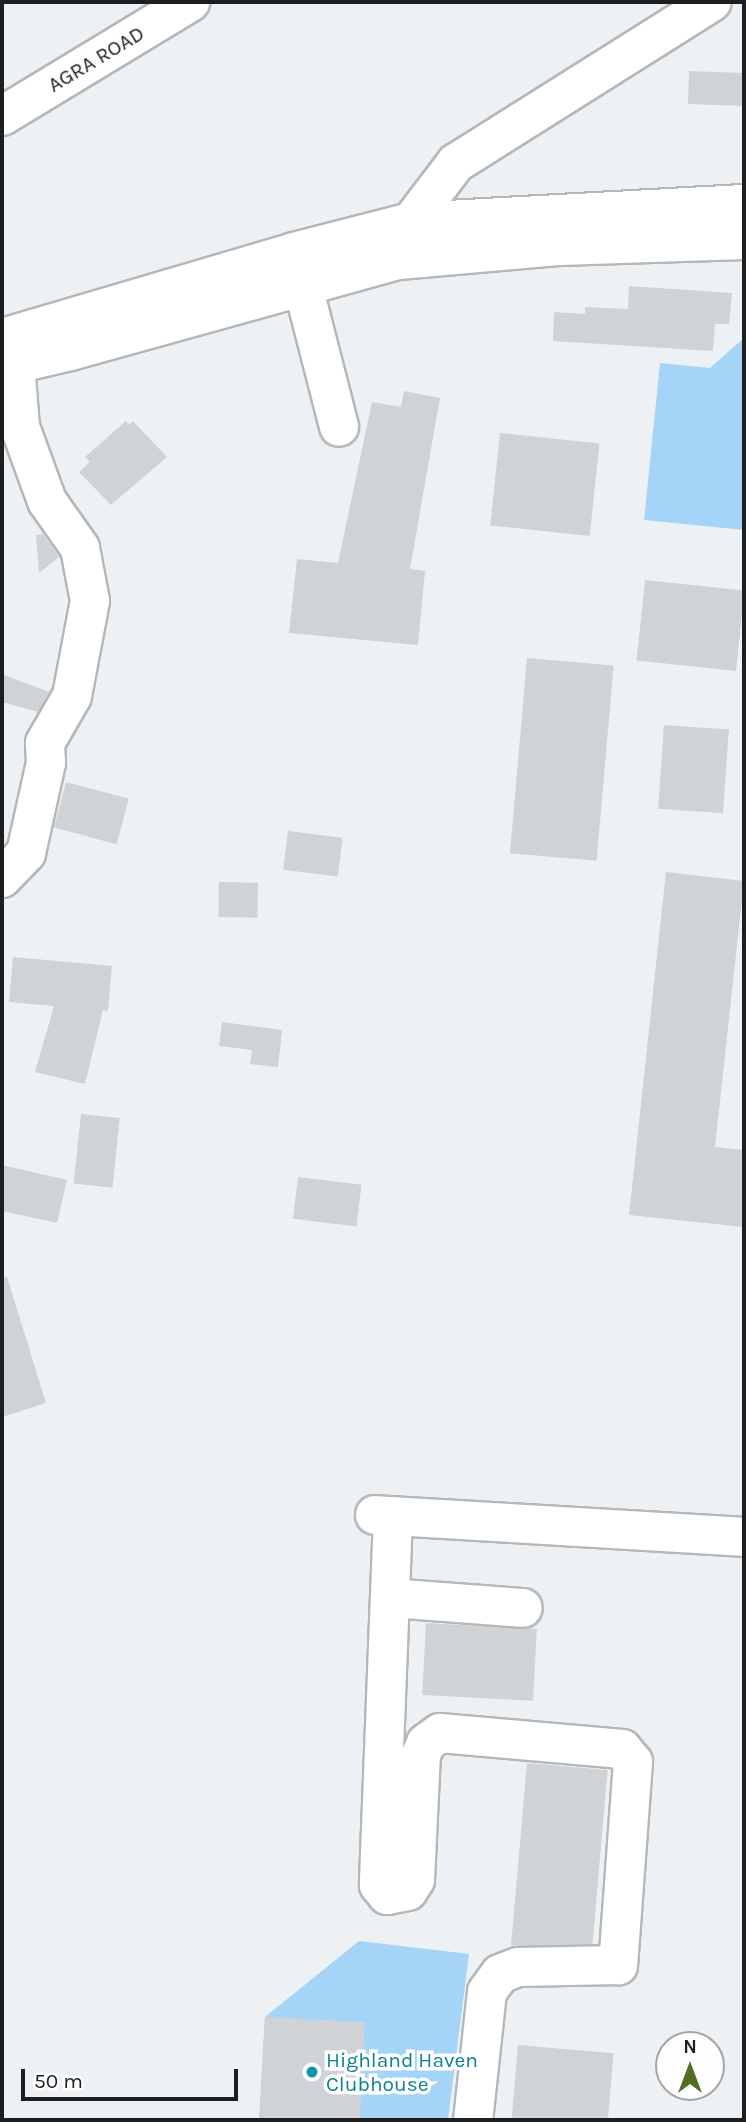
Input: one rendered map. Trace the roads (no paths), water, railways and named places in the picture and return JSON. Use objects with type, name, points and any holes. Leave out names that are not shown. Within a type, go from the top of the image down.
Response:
[{"type":"main road","name":"AGRA ROAD","points":[[2,116],[190,2]]},
{"type":"main road","points":[[411,222],[456,163],[712,2]]},
{"type":"main road","points":[[2,878],[26,853],[46,763],[45,743],[72,696],[90,601],[80,548],[47,501],[20,427],[6,351],[298,269],[411,222],[744,204]]},
{"type":"main road","points":[[298,269],[560,246],[744,240]]},
{"type":"main road","points":[[298,269],[339,427]]},
{"type":"main road","points":[[473,2120],[487,1992],[500,1974],[518,1967],[618,1965],[633,1762],[622,1749],[440,1733],[426,1743],[421,1755],[415,1880],[408,1891],[387,1895],[379,1885],[391,1598],[384,1515],[744,1536]]},
{"type":"main road","points":[[391,1598],[523,1608]]},
{"type":"place","name":"Highland Haven Clubhouse","points":[[312,2072]]}]
